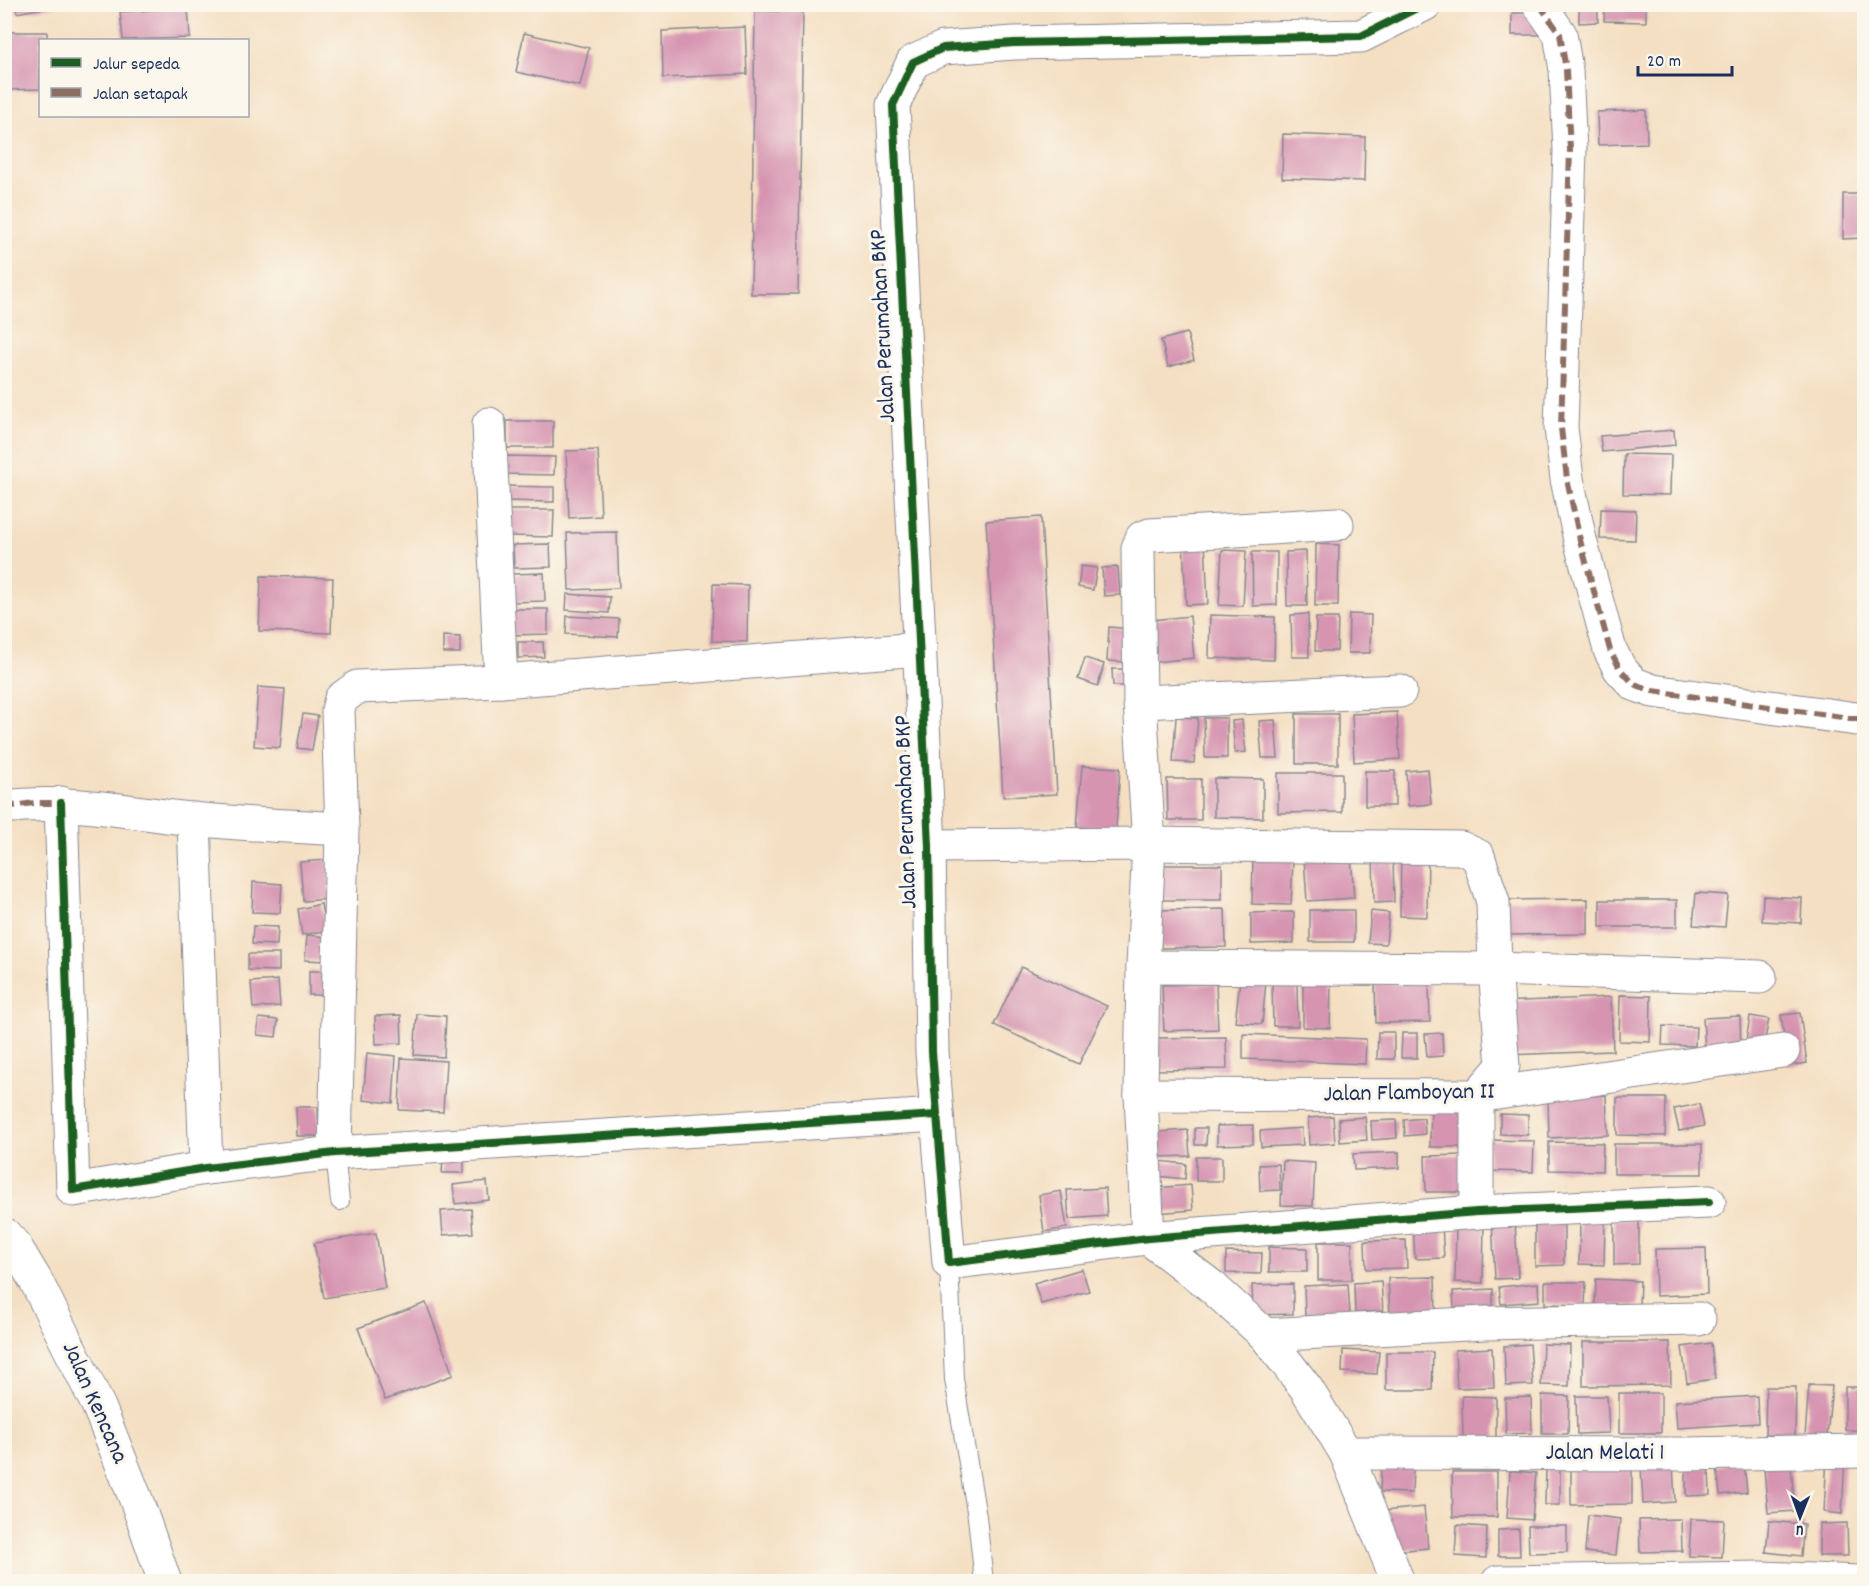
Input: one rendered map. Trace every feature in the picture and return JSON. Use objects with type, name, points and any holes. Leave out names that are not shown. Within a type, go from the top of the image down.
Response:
[{"type":"street","name":"Jalan Perumahan BKP","points":[[949,1263],[932,1052],[929,846],[893,105],[913,62],[943,48],[1014,43],[1361,36],[1425,4]]},
{"type":"street","points":[[1539,4],[1560,34],[1566,70],[1570,150],[1561,428],[1564,458],[1580,540],[1610,650],[1620,669],[1634,684],[1653,691],[1864,720]]},
{"type":"street","points":[[489,424],[501,681]]},
{"type":"street","points":[[1337,524],[1150,534],[1142,538],[1138,548],[1140,702],[1149,844],[1143,967],[1141,1095],[1148,1238],[1211,1286],[1264,1335],[1306,1389],[1346,1453],[1398,1581]]},
{"type":"street","points":[[335,1153],[342,829],[338,710],[341,699],[346,693],[357,687],[501,681],[920,649]]},
{"type":"street","points":[[1140,702],[1400,691]]},
{"type":"street","points":[[4,807],[34,803],[61,803],[195,819],[342,829]]},
{"type":"street","points":[[61,803],[73,1190],[206,1168],[335,1153],[937,1115]]},
{"type":"street","points":[[195,819],[206,1168]]},
{"type":"street","points":[[929,846],[1149,844],[1461,848],[1478,856],[1493,902],[1495,969],[1503,1066],[1477,1096],[1477,1212]]},
{"type":"street","points":[[1143,967],[1495,969],[1760,977]]},
{"type":"street","name":"Jalan Flamboyan II","points":[[1141,1095],[1477,1096],[1783,1051]]},
{"type":"street","points":[[949,1263],[1148,1238],[1477,1212],[1709,1202]]},
{"type":"street","name":"Jalan Kencana","points":[[4,1234],[15,1246],[36,1281],[99,1407],[137,1502],[165,1581]]},
{"type":"street","points":[[1264,1335],[1485,1323],[1699,1319]]},
{"type":"street","name":"Jalan Melati 1","points":[[1346,1453],[1682,1454],[1864,1451]]},
{"type":"street","points":[[1498,1581],[1762,1578],[1859,1581]]},
{"type":"lane","points":[[335,1153],[340,1201]]},
{"type":"lane","points":[[949,1263],[954,1379],[977,1517],[984,1581]]},
{"type":"building","points":[[15,4],[55,4],[55,6],[17,13]]},
{"type":"building","points":[[1579,4],[1598,4],[1598,22],[1579,23]]},
{"type":"building","points":[[1605,4],[1646,4],[1646,22],[1604,21]]},
{"type":"building","points":[[188,8],[190,38],[123,39],[120,12]]},
{"type":"building","points":[[755,11],[803,12],[798,294],[751,294]]},
{"type":"building","points":[[1512,13],[1539,13],[1540,35],[1512,35]]},
{"type":"building","points":[[745,27],[747,74],[663,78],[662,31]]},
{"type":"building","points":[[7,32],[47,32],[47,39],[39,39],[39,89],[7,90]]},
{"type":"building","points":[[524,33],[589,48],[580,86],[516,72]]},
{"type":"building","points":[[1646,110],[1647,143],[1598,145],[1597,112]]},
{"type":"building","points":[[1283,134],[1365,137],[1364,181],[1282,178]]},
{"type":"building","points":[[1843,194],[1864,194],[1864,238],[1843,239]]},
{"type":"building","points":[[1187,333],[1194,360],[1168,367],[1161,340]]},
{"type":"building","points":[[507,421],[553,421],[553,448],[507,448]]},
{"type":"building","points":[[1674,430],[1675,445],[1602,452],[1600,436]]},
{"type":"building","points":[[598,450],[601,516],[569,518],[566,451]]},
{"type":"building","points":[[1624,454],[1671,455],[1670,495],[1623,494]]},
{"type":"building","points":[[506,456],[555,457],[554,475],[506,474]]},
{"type":"building","points":[[500,486],[554,487],[554,502],[500,501]]},
{"type":"building","points":[[1601,509],[1636,510],[1635,540],[1600,539]]},
{"type":"building","points":[[509,510],[554,510],[553,537],[509,536]]},
{"type":"building","points":[[1041,517],[1057,794],[1003,797],[986,521]]},
{"type":"building","points":[[617,532],[619,588],[569,590],[567,533]]},
{"type":"building","points":[[1183,541],[1205,541],[1208,604],[1186,605]]},
{"type":"building","points":[[550,544],[551,567],[514,568],[513,545]]},
{"type":"building","points":[[1316,544],[1339,545],[1338,606],[1315,606]]},
{"type":"building","points":[[1222,550],[1246,551],[1243,606],[1219,605]]},
{"type":"building","points":[[1306,551],[1307,606],[1287,606],[1286,552]]},
{"type":"building","points":[[1252,552],[1277,552],[1277,605],[1253,606]]},
{"type":"building","points":[[1081,566],[1097,568],[1093,590],[1078,587]]},
{"type":"building","points":[[1118,567],[1120,595],[1104,596],[1102,568]]},
{"type":"building","points":[[544,573],[545,601],[512,602],[511,574]]},
{"type":"building","points":[[261,576],[333,578],[331,633],[259,631]]},
{"type":"building","points":[[713,584],[748,585],[747,642],[712,641]]},
{"type":"building","points":[[567,594],[610,597],[609,613],[566,610]]},
{"type":"building","points":[[511,609],[548,609],[548,634],[511,635]]},
{"type":"building","points":[[1308,614],[1309,657],[1292,657],[1291,615]]},
{"type":"building","points":[[1349,614],[1371,615],[1370,653],[1348,653]]},
{"type":"building","points":[[1210,615],[1275,617],[1274,660],[1209,658]]},
{"type":"building","points":[[567,616],[619,619],[618,637],[566,634]]},
{"type":"building","points":[[1190,616],[1194,658],[1155,662],[1151,620]]},
{"type":"building","points":[[1316,618],[1338,618],[1337,651],[1315,651]]},
{"type":"building","points":[[1109,627],[1132,629],[1130,662],[1107,661]]},
{"type":"building","points":[[443,636],[460,637],[460,653],[443,653]]},
{"type":"building","points":[[518,642],[543,642],[544,657],[518,658]]},
{"type":"building","points":[[1085,658],[1104,664],[1098,686],[1078,679]]},
{"type":"building","points":[[1112,669],[1132,669],[1132,686],[1113,686]]},
{"type":"building","points":[[258,687],[285,689],[280,748],[254,746]]},
{"type":"building","points":[[1397,712],[1400,759],[1354,762],[1352,714]]},
{"type":"building","points":[[303,714],[318,716],[312,750],[297,748]]},
{"type":"building","points":[[1296,714],[1338,714],[1338,764],[1296,764]]},
{"type":"building","points":[[1176,717],[1198,718],[1194,763],[1173,762]]},
{"type":"building","points":[[1204,718],[1227,718],[1227,758],[1205,758]]},
{"type":"building","points":[[1242,720],[1246,752],[1235,753],[1232,721]]},
{"type":"building","points":[[1275,720],[1278,758],[1262,758],[1259,721]]},
{"type":"building","points":[[1082,766],[1120,768],[1116,829],[1077,827]]},
{"type":"building","points":[[1428,769],[1431,804],[1408,806],[1406,771]]},
{"type":"building","points":[[1365,771],[1395,771],[1395,806],[1365,806]]},
{"type":"building","points":[[1278,773],[1342,773],[1342,812],[1278,813]]},
{"type":"building","points":[[1214,778],[1263,779],[1263,818],[1214,817]]},
{"type":"building","points":[[1167,779],[1201,779],[1201,820],[1168,820]]},
{"type":"building","points":[[1401,852],[1428,852],[1427,917],[1400,916]]},
{"type":"building","points":[[1373,853],[1393,853],[1394,902],[1374,903]]},
{"type":"building","points":[[1351,856],[1354,898],[1307,901],[1304,858]]},
{"type":"building","points":[[1253,858],[1293,859],[1291,905],[1252,904]]},
{"type":"building","points":[[328,860],[331,899],[303,901],[300,862]]},
{"type":"building","points":[[1158,865],[1222,865],[1222,900],[1157,900]]},
{"type":"building","points":[[253,882],[282,884],[280,913],[252,912]]},
{"type":"building","points":[[1696,893],[1728,895],[1725,927],[1693,925]]},
{"type":"building","points":[[1763,896],[1802,898],[1801,923],[1762,921]]},
{"type":"building","points":[[1588,899],[1588,934],[1503,935],[1503,900]]},
{"type":"building","points":[[1600,900],[1677,900],[1677,927],[1600,927]]},
{"type":"building","points":[[321,904],[326,931],[302,935],[298,909]]},
{"type":"building","points":[[1225,909],[1226,947],[1161,948],[1160,910]]},
{"type":"building","points":[[1310,910],[1354,910],[1354,942],[1310,942]]},
{"type":"building","points":[[1371,911],[1389,913],[1386,944],[1368,943]]},
{"type":"building","points":[[1294,912],[1294,943],[1251,944],[1251,913]]},
{"type":"building","points":[[253,926],[278,927],[277,945],[252,944]]},
{"type":"building","points":[[307,935],[328,937],[326,961],[305,960]]},
{"type":"building","points":[[248,954],[279,954],[279,971],[248,970]]},
{"type":"building","points":[[1021,967],[1107,1006],[1079,1064],[994,1025]]},
{"type":"building","points":[[309,971],[332,971],[331,995],[309,995]]},
{"type":"building","points":[[278,980],[280,1006],[253,1008],[251,982]]},
{"type":"building","points":[[1240,980],[1266,982],[1262,1024],[1235,1022]]},
{"type":"building","points":[[1297,983],[1298,1026],[1273,1026],[1272,984]]},
{"type":"building","points":[[1303,983],[1331,983],[1330,1028],[1303,1027]]},
{"type":"building","points":[[1429,983],[1430,1022],[1376,1023],[1375,984]]},
{"type":"building","points":[[1216,984],[1218,1029],[1164,1031],[1162,985]]},
{"type":"building","points":[[1620,995],[1651,996],[1650,1042],[1619,1041]]},
{"type":"building","points":[[1611,997],[1613,1051],[1504,1055],[1502,1002]]},
{"type":"building","points":[[1800,1013],[1807,1063],[1788,1066],[1781,1015]]},
{"type":"building","points":[[417,1014],[446,1016],[444,1057],[414,1055]]},
{"type":"building","points":[[401,1015],[402,1043],[376,1044],[375,1016]]},
{"type":"building","points":[[1740,1016],[1741,1049],[1705,1051],[1703,1018]]},
{"type":"building","points":[[1750,1016],[1769,1019],[1763,1049],[1745,1047]]},
{"type":"building","points":[[259,1018],[278,1020],[276,1037],[257,1035]]},
{"type":"building","points":[[1663,1026],[1696,1027],[1695,1046],[1662,1045]]},
{"type":"building","points":[[1378,1032],[1394,1032],[1394,1059],[1377,1059]]},
{"type":"building","points":[[1402,1033],[1417,1033],[1417,1058],[1401,1058]]},
{"type":"building","points":[[1442,1033],[1443,1056],[1427,1057],[1425,1034]]},
{"type":"building","points":[[1243,1034],[1366,1039],[1365,1064],[1243,1059]]},
{"type":"building","points":[[1226,1037],[1227,1069],[1152,1070],[1152,1038]]},
{"type":"building","points":[[367,1053],[396,1056],[393,1103],[363,1100]]},
{"type":"building","points":[[401,1058],[446,1061],[443,1112],[399,1110]]},
{"type":"building","points":[[1606,1095],[1608,1135],[1549,1138],[1548,1098]]},
{"type":"building","points":[[1617,1098],[1666,1098],[1665,1136],[1617,1135]]},
{"type":"building","points":[[1431,1104],[1469,1104],[1469,1147],[1430,1147]]},
{"type":"building","points":[[1699,1104],[1704,1126],[1679,1131],[1674,1109]]},
{"type":"building","points":[[296,1107],[318,1107],[319,1136],[297,1136]]},
{"type":"building","points":[[1500,1114],[1528,1115],[1528,1135],[1500,1134]]},
{"type":"building","points":[[1333,1116],[1335,1143],[1309,1145],[1308,1118]]},
{"type":"building","points":[[1365,1117],[1367,1140],[1340,1142],[1339,1119]]},
{"type":"building","points":[[1424,1118],[1425,1134],[1405,1136],[1404,1120]]},
{"type":"building","points":[[1396,1120],[1397,1138],[1372,1140],[1371,1121]]},
{"type":"building","points":[[1253,1125],[1253,1144],[1217,1145],[1217,1126]]},
{"type":"building","points":[[1195,1128],[1207,1128],[1206,1145],[1195,1145]]},
{"type":"building","points":[[1302,1128],[1303,1145],[1261,1147],[1260,1131]]},
{"type":"building","points":[[1188,1130],[1190,1156],[1159,1157],[1158,1132]]},
{"type":"building","points":[[1489,1140],[1534,1141],[1533,1172],[1488,1171]]},
{"type":"building","points":[[1549,1142],[1603,1143],[1602,1171],[1549,1170]]},
{"type":"building","points":[[1614,1144],[1702,1144],[1702,1174],[1614,1174]]},
{"type":"building","points":[[1399,1152],[1399,1168],[1354,1170],[1353,1154]]},
{"type":"building","points":[[1467,1155],[1468,1192],[1426,1192],[1425,1156]]},
{"type":"building","points":[[1196,1157],[1222,1157],[1222,1181],[1196,1181]]},
{"type":"building","points":[[443,1158],[464,1159],[464,1173],[442,1173]]},
{"type":"building","points":[[1159,1161],[1186,1164],[1185,1179],[1157,1176]]},
{"type":"building","points":[[1283,1161],[1315,1163],[1313,1206],[1281,1205]]},
{"type":"building","points":[[1279,1164],[1280,1190],[1260,1191],[1259,1165]]},
{"type":"building","points":[[487,1181],[489,1200],[455,1204],[453,1185]]},
{"type":"building","points":[[1191,1185],[1193,1210],[1156,1213],[1154,1188]]},
{"type":"building","points":[[1105,1188],[1107,1216],[1069,1219],[1067,1190]]},
{"type":"building","points":[[1061,1191],[1067,1228],[1044,1232],[1039,1195]]},
{"type":"building","points":[[471,1209],[473,1233],[443,1235],[441,1211]]},
{"type":"building","points":[[1515,1220],[1518,1278],[1495,1279],[1492,1221]]},
{"type":"building","points":[[1614,1220],[1639,1220],[1639,1264],[1614,1265]]},
{"type":"building","points":[[1456,1221],[1484,1222],[1483,1283],[1455,1282]]},
{"type":"building","points":[[1580,1221],[1605,1222],[1604,1265],[1579,1264]]},
{"type":"building","points":[[1564,1223],[1564,1265],[1535,1266],[1535,1224]]},
{"type":"building","points":[[1442,1225],[1444,1258],[1415,1259],[1413,1227]]},
{"type":"building","points":[[376,1233],[385,1288],[324,1298],[314,1243]]},
{"type":"building","points":[[1406,1240],[1407,1268],[1366,1269],[1365,1241]]},
{"type":"building","points":[[1318,1242],[1352,1242],[1352,1280],[1318,1280]]},
{"type":"building","points":[[1269,1247],[1307,1248],[1307,1272],[1269,1272]]},
{"type":"building","points":[[1706,1248],[1707,1294],[1656,1296],[1655,1249]]},
{"type":"building","points":[[1226,1252],[1262,1253],[1261,1274],[1226,1273]]},
{"type":"building","points":[[1082,1269],[1089,1291],[1041,1304],[1034,1283]]},
{"type":"building","points":[[1435,1277],[1436,1312],[1390,1314],[1388,1278]]},
{"type":"building","points":[[1596,1279],[1640,1281],[1639,1306],[1595,1305]]},
{"type":"building","points":[[1381,1281],[1383,1311],[1355,1313],[1354,1283]]},
{"type":"building","points":[[1545,1282],[1586,1282],[1585,1305],[1545,1304]]},
{"type":"building","points":[[1538,1283],[1539,1301],[1501,1304],[1499,1287]]},
{"type":"building","points":[[1293,1284],[1293,1314],[1253,1315],[1252,1285]]},
{"type":"building","points":[[1348,1284],[1350,1315],[1305,1316],[1304,1286]]},
{"type":"building","points":[[1493,1289],[1493,1306],[1454,1308],[1453,1291]]},
{"type":"building","points":[[426,1303],[453,1375],[385,1400],[358,1328]]},
{"type":"building","points":[[1583,1342],[1670,1342],[1671,1385],[1583,1386]]},
{"type":"building","points":[[1711,1343],[1715,1379],[1687,1383],[1682,1347]]},
{"type":"building","points":[[1530,1344],[1533,1385],[1506,1386],[1504,1346]]},
{"type":"building","points":[[1543,1344],[1570,1345],[1569,1386],[1541,1385]]},
{"type":"building","points":[[1492,1348],[1494,1387],[1457,1388],[1455,1350]]},
{"type":"building","points":[[1343,1350],[1379,1352],[1377,1374],[1342,1372]]},
{"type":"building","points":[[1386,1352],[1433,1352],[1432,1390],[1386,1390]]},
{"type":"building","points":[[1809,1385],[1832,1386],[1827,1437],[1805,1436]]},
{"type":"building","points":[[1766,1387],[1796,1387],[1795,1436],[1765,1435]]},
{"type":"building","points":[[1845,1387],[1864,1387],[1864,1430],[1845,1430]]},
{"type":"building","points":[[1619,1393],[1661,1393],[1661,1433],[1619,1433]]},
{"type":"building","points":[[1542,1395],[1569,1396],[1568,1434],[1542,1434]]},
{"type":"building","points":[[1462,1396],[1496,1397],[1496,1439],[1463,1440]]},
{"type":"building","points":[[1576,1396],[1607,1396],[1609,1433],[1577,1434]]},
{"type":"building","points":[[1757,1396],[1758,1423],[1677,1428],[1675,1401]]},
{"type":"building","points":[[1531,1397],[1532,1433],[1506,1434],[1505,1398]]},
{"type":"building","points":[[1790,1455],[1795,1511],[1768,1513],[1763,1457]]},
{"type":"building","points":[[1827,1456],[1845,1457],[1842,1514],[1824,1512]]},
{"type":"building","points":[[1744,1463],[1747,1492],[1720,1495],[1717,1466]]},
{"type":"building","points":[[1381,1464],[1413,1465],[1412,1493],[1380,1492]]},
{"type":"building","points":[[1673,1464],[1675,1502],[1643,1504],[1641,1466]]},
{"type":"building","points":[[1546,1467],[1560,1467],[1560,1505],[1545,1505]]},
{"type":"building","points":[[1571,1467],[1632,1467],[1632,1504],[1571,1505]]},
{"type":"building","points":[[1686,1467],[1709,1467],[1710,1495],[1686,1496]]},
{"type":"building","points":[[1510,1471],[1536,1473],[1532,1520],[1507,1518]]},
{"type":"building","points":[[1452,1472],[1497,1472],[1497,1517],[1453,1517]]},
{"type":"building","points":[[1424,1507],[1428,1548],[1387,1552],[1383,1511]]},
{"type":"building","points":[[1588,1515],[1620,1519],[1616,1555],[1585,1552]]},
{"type":"building","points":[[1681,1519],[1682,1551],[1640,1552],[1639,1520]]},
{"type":"building","points":[[1691,1519],[1724,1520],[1722,1557],[1689,1556]]},
{"type":"building","points":[[1769,1521],[1804,1524],[1801,1556],[1766,1552]]},
{"type":"building","points":[[1847,1523],[1848,1556],[1819,1556],[1819,1524]]},
{"type":"building","points":[[1457,1525],[1487,1527],[1486,1558],[1455,1556]]},
{"type":"building","points":[[1528,1526],[1567,1526],[1567,1552],[1529,1553]]},
{"type":"building","points":[[1519,1529],[1520,1556],[1498,1556],[1498,1530]]},
{"type":"marked path","points":[[1539,4],[1560,34],[1566,70],[1570,150],[1561,428],[1567,479],[1580,540],[1610,650],[1620,669],[1634,684],[1653,691],[1864,720]]},
{"type":"marked path","points":[[4,807],[34,803],[61,803]]},
{"type":"cycle path","points":[[1425,4],[1361,36],[1014,43],[943,48],[913,62],[893,105],[929,846],[932,1052],[949,1263],[1148,1238],[1477,1212],[1709,1202]]},
{"type":"cycle path","points":[[61,803],[73,1190],[206,1168],[335,1153],[937,1115]]}]
